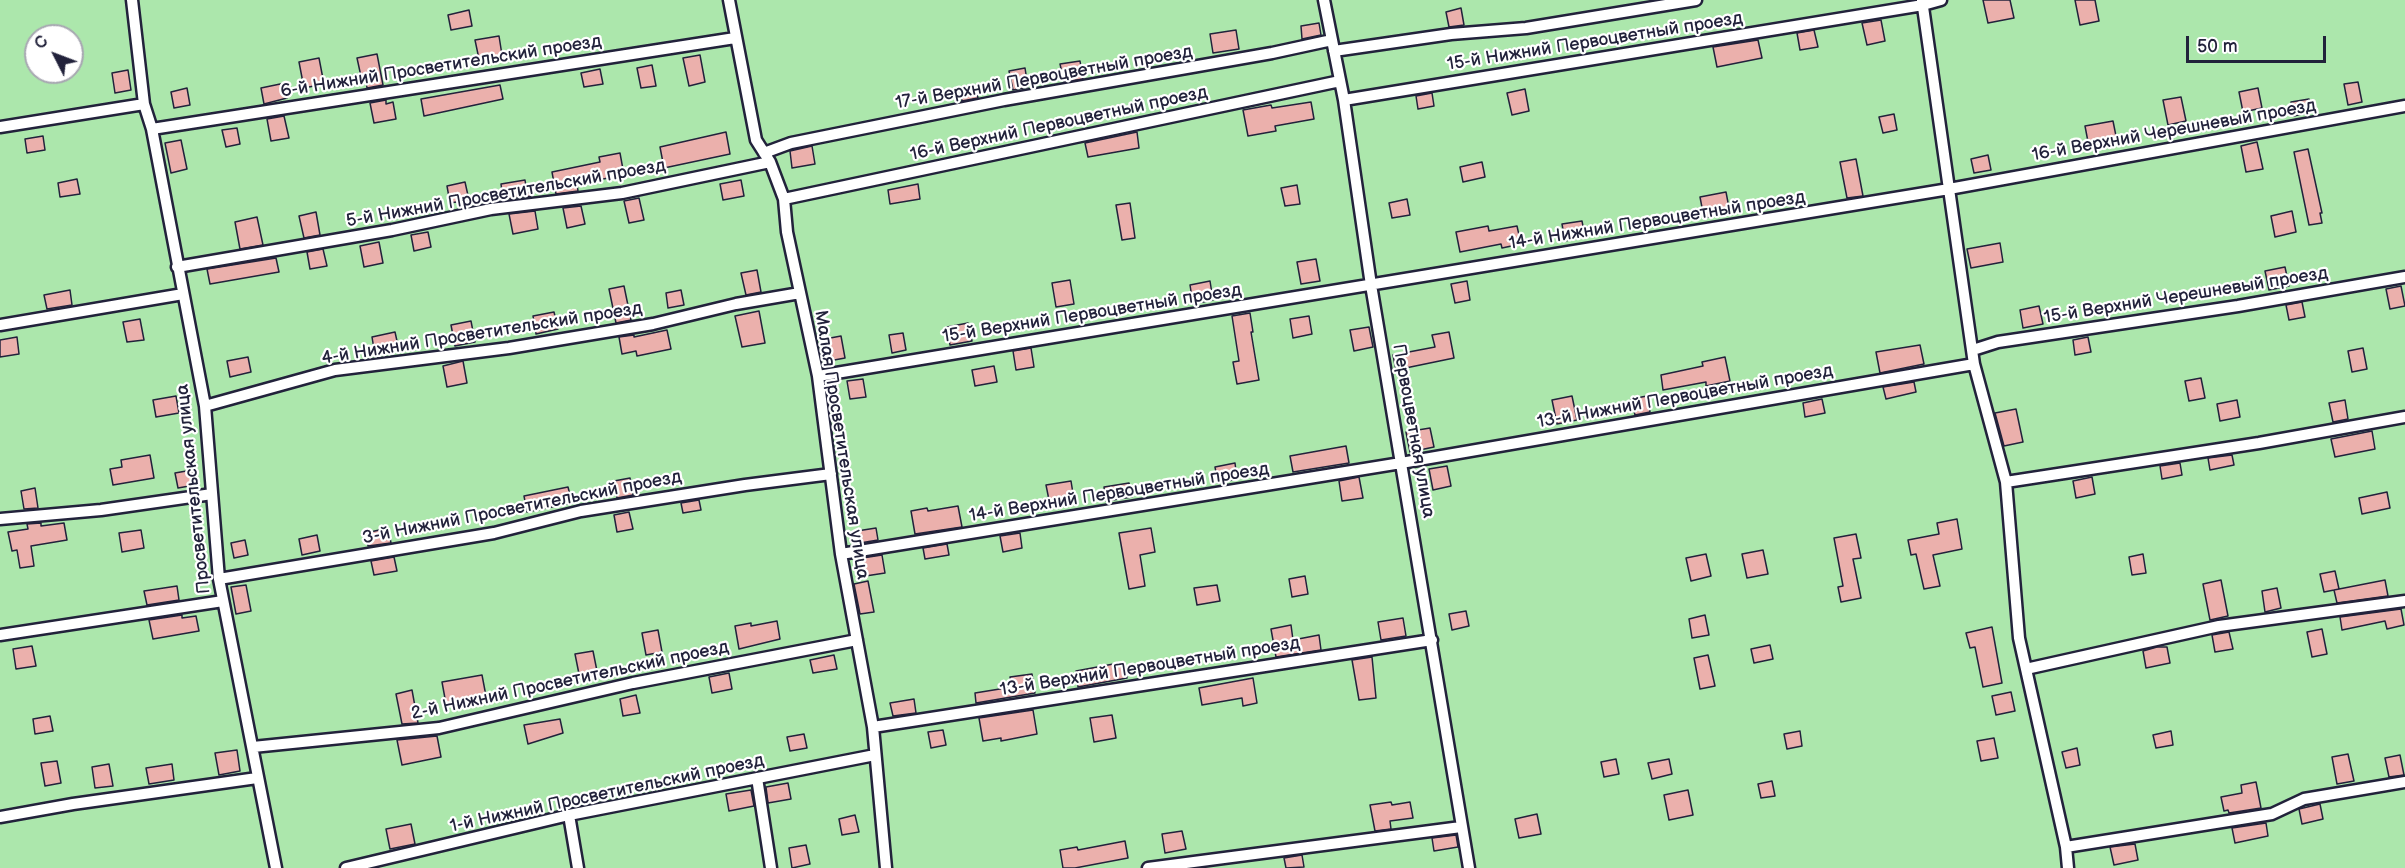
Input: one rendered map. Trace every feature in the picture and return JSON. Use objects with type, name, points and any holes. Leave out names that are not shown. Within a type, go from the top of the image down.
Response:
[{"type":"lane","name":"Просветительская улица","points":[[132,0],[144,104],[152,129],[205,406],[219,579],[276,868]]},
{"type":"lane","name":"Малая Просветительская улица","points":[[729,0],[756,140],[767,158],[784,199],[787,232],[818,376],[841,554],[873,727],[886,868]]},
{"type":"lane","name":"Первоцветная улица","points":[[1324,0],[1344,100],[1371,285],[1432,640],[1468,868]]},
{"type":"lane","name":"17-й Верхний Первоцветный проезд","points":[[767,158],[791,143],[1004,100],[1272,53],[1333,45],[1526,28],[1696,0]]},
{"type":"lane","name":"15-й Нижний Первоцветный проезд","points":[[1344,100],[1941,0]]},
{"type":"lane","points":[[1922,3],[1974,363],[2006,482],[2019,638],[2066,847],[2068,868]]},
{"type":"lane","name":"6-й Нижний Просветительский проезд","points":[[152,129],[735,38]]},
{"type":"lane","name":"16-й Верхний Первоцветный проезд","points":[[784,199],[1340,81]]},
{"type":"lane","points":[[0,127],[144,104]]},
{"type":"lane","name":"16-й Верхний Черешневый проезд","points":[[1949,189],[2405,106]]},
{"type":"lane","name":"5-й Нижний Просветительский проезд","points":[[177,267],[392,230],[491,209],[622,192],[767,158]]},
{"type":"lane","name":"14-й Нижний Первоцветный проезд","points":[[1371,285],[1949,189]]},
{"type":"lane","name":"15-й Верхний Черешневый проезд","points":[[1973,350],[1998,342],[2238,306],[2405,277]]},
{"type":"lane","name":"15-й Верхний Первоцветный проезд","points":[[818,376],[1371,285]]},
{"type":"lane","name":"4-й Нижний Просветительский проезд","points":[[205,406],[335,370],[509,348],[609,332],[653,324],[736,303],[800,293]]},
{"type":"lane","points":[[0,325],[183,294]]},
{"type":"lane","name":"13-й Нижний Первоцветный проезд","points":[[1401,463],[1974,363]]},
{"type":"lane","points":[[2006,482],[2259,443],[2405,417]]},
{"type":"lane","name":"14-й Верхний Первоцветный проезд","points":[[841,554],[1401,463]]},
{"type":"lane","name":"3-й Нижний Просветительский проезд","points":[[219,579],[494,533],[581,511],[745,484],[831,474]]},
{"type":"lane","points":[[0,519],[101,510],[212,494]]},
{"type":"lane","points":[[0,635],[223,601]]},
{"type":"lane","points":[[2026,669],[2219,626],[2405,601]]},
{"type":"lane","name":"2-й Нижний Просветительский проезд","points":[[253,747],[438,728],[633,683],[857,640]]},
{"type":"lane","name":"13-й Верхний Первоцветный проезд","points":[[873,727],[1432,640]]},
{"type":"lane","name":"1-й Нижний Просветительский проезд","points":[[346,868],[390,864],[569,815],[875,755]]},
{"type":"lane","points":[[0,817],[73,804],[257,778]]},
{"type":"lane","points":[[757,778],[771,868]]},
{"type":"lane","points":[[2066,847],[2272,814],[2304,799],[2405,782]]},
{"type":"lane","points":[[569,815],[578,868]]},
{"type":"lane","points":[[1148,868],[1461,827]]},
{"type":"green space","points":[[0,0],[2405,0],[2405,868],[0,868]]},
{"type":"building","points":[[1983,0],[2010,0],[2014,18],[1988,23]]},
{"type":"building","points":[[2075,0],[2095,0],[2099,21],[2080,25]]},
{"type":"building","points":[[1461,8],[1464,25],[1449,27],[1446,12]]},
{"type":"building","points":[[469,10],[472,26],[451,30],[448,15]]},
{"type":"building","points":[[1881,20],[1885,41],[1867,45],[1862,23]]},
{"type":"building","points":[[1319,23],[1321,35],[1302,39],[1301,26]]},
{"type":"building","points":[[1236,30],[1239,49],[1213,53],[1210,34]]},
{"type":"building","points":[[1814,30],[1818,47],[1800,50],[1797,33]]},
{"type":"building","points":[[499,36],[502,55],[479,59],[475,40]]},
{"type":"building","points":[[1758,40],[1762,58],[1717,67],[1713,47]]},
{"type":"building","points":[[377,54],[383,85],[367,88],[366,81],[362,81],[357,58]]},
{"type":"building","points":[[700,55],[705,82],[689,86],[683,58]]},
{"type":"building","points":[[319,58],[324,84],[304,88],[299,62]]},
{"type":"building","points":[[1080,61],[1083,79],[1064,82],[1060,64]]},
{"type":"building","points":[[652,65],[656,86],[641,88],[637,68]]},
{"type":"building","points":[[1025,68],[1028,87],[1013,90],[1009,71]]},
{"type":"building","points":[[600,69],[603,84],[584,87],[581,73]]},
{"type":"building","points":[[128,70],[131,90],[115,93],[112,73]]},
{"type":"building","points":[[2358,82],[2362,102],[2348,105],[2344,84]]},
{"type":"building","points":[[285,83],[287,98],[264,104],[261,88]]},
{"type":"building","points":[[500,85],[503,99],[424,116],[421,99]]},
{"type":"building","points":[[975,85],[978,98],[962,101],[959,88]]},
{"type":"building","points":[[187,88],[190,105],[174,108],[171,92]]},
{"type":"building","points":[[2258,88],[2262,108],[2243,112],[2239,92]]},
{"type":"building","points":[[1525,89],[1529,111],[1512,115],[1507,93]]},
{"type":"building","points":[[1432,93],[1434,106],[1418,109],[1416,96]]},
{"type":"building","points":[[2181,97],[2186,121],[2168,125],[2163,100]]},
{"type":"building","points":[[2309,99],[2311,112],[2294,116],[2291,102]]},
{"type":"building","points":[[386,100],[386,104],[393,102],[396,119],[374,123],[370,103]]},
{"type":"building","points":[[1311,102],[1314,119],[1275,126],[1276,131],[1248,136],[1243,110]]},
{"type":"building","points":[[1894,114],[1897,130],[1883,133],[1879,117]]},
{"type":"building","points":[[284,116],[289,138],[271,141],[267,119]]},
{"type":"building","points":[[2113,121],[2117,141],[2089,147],[2085,126]]},
{"type":"building","points":[[237,128],[240,144],[226,147],[222,130]]},
{"type":"building","points":[[726,132],[730,154],[664,168],[660,147]]},
{"type":"building","points":[[1137,132],[1139,148],[1088,157],[1085,143]]},
{"type":"building","points":[[43,136],[45,150],[27,153],[25,139]]},
{"type":"building","points":[[181,140],[187,169],[171,173],[165,143]]},
{"type":"building","points":[[2257,142],[2263,169],[2246,172],[2241,146]]},
{"type":"building","points":[[812,146],[815,164],[792,168],[790,151]]},
{"type":"building","points":[[2308,149],[2322,213],[2320,213],[2322,223],[2309,225],[2294,152]]},
{"type":"building","points":[[620,153],[624,175],[577,184],[578,191],[556,194],[552,172],[600,162],[599,157]]},
{"type":"building","points":[[1988,155],[1991,170],[1974,173],[1971,159]]},
{"type":"building","points":[[1856,159],[1863,196],[1847,198],[1840,162]]},
{"type":"building","points":[[1482,162],[1485,177],[1463,182],[1460,167]]},
{"type":"building","points":[[77,179],[80,194],[60,197],[58,183]]},
{"type":"building","points":[[525,180],[527,193],[531,192],[532,196],[503,199],[501,184]]},
{"type":"building","points":[[741,180],[744,196],[723,200],[720,184]]},
{"type":"building","points":[[465,182],[469,200],[450,203],[447,186]]},
{"type":"building","points":[[918,184],[920,199],[890,204],[888,190]]},
{"type":"building","points":[[1297,185],[1300,204],[1285,206],[1281,188]]},
{"type":"building","points":[[1726,192],[1730,213],[1704,218],[1700,197]]},
{"type":"building","points":[[639,198],[644,220],[629,223],[624,201]]},
{"type":"building","points":[[1407,199],[1410,215],[1392,218],[1389,203]]},
{"type":"building","points":[[1130,203],[1135,238],[1122,240],[1116,205]]},
{"type":"building","points":[[581,206],[585,224],[567,228],[563,208]]},
{"type":"building","points":[[535,211],[538,229],[513,234],[509,214]]},
{"type":"building","points":[[2292,211],[2296,232],[2275,237],[2271,216]]},
{"type":"building","points":[[316,212],[320,235],[304,238],[299,216]]},
{"type":"building","points":[[257,217],[263,245],[240,249],[235,222]]},
{"type":"building","points":[[1582,221],[1585,237],[1565,241],[1562,224]]},
{"type":"building","points":[[1488,226],[1489,231],[1517,226],[1521,244],[1502,248],[1501,244],[1460,252],[1456,232]]},
{"type":"building","points":[[428,232],[431,247],[414,251],[411,235]]},
{"type":"building","points":[[379,242],[383,263],[364,267],[360,246]]},
{"type":"building","points":[[2000,243],[2003,262],[1971,268],[1967,249]]},
{"type":"building","points":[[323,249],[327,266],[310,269],[307,252]]},
{"type":"building","points":[[276,258],[279,272],[210,284],[207,269]]},
{"type":"building","points":[[1316,259],[1320,281],[1301,284],[1297,262]]},
{"type":"building","points":[[2285,267],[2289,286],[2269,290],[2265,271]]},
{"type":"building","points":[[757,270],[761,292],[746,295],[741,273]]},
{"type":"building","points":[[1070,280],[1074,304],[1056,307],[1052,283]]},
{"type":"building","points":[[1210,281],[1213,300],[1193,304],[1190,285]]},
{"type":"building","points":[[1467,281],[1470,300],[1455,303],[1451,284]]},
{"type":"building","points":[[624,286],[631,320],[616,323],[609,289]]},
{"type":"building","points":[[2401,286],[2405,306],[2390,309],[2386,289]]},
{"type":"building","points":[[70,290],[72,305],[47,309],[44,295]]},
{"type":"building","points":[[681,290],[684,305],[668,308],[666,293]]},
{"type":"building","points":[[2302,302],[2305,317],[2289,320],[2286,305]]},
{"type":"building","points":[[2039,306],[2043,324],[2023,328],[2020,310]]},
{"type":"building","points":[[759,311],[765,343],[742,347],[735,316]]},
{"type":"building","points":[[554,312],[558,329],[536,334],[533,316]]},
{"type":"building","points":[[1250,313],[1259,380],[1237,384],[1233,362],[1239,361],[1232,316]]},
{"type":"building","points":[[1309,316],[1312,334],[1293,338],[1290,319]]},
{"type":"building","points":[[140,319],[144,340],[127,342],[123,322]]},
{"type":"building","points":[[471,321],[475,342],[455,346],[451,325]]},
{"type":"building","points":[[968,323],[972,341],[950,345],[947,327]]},
{"type":"building","points":[[1369,327],[1373,347],[1354,351],[1350,330]]},
{"type":"building","points":[[667,330],[671,349],[637,356],[636,351],[622,354],[619,337],[634,335],[634,337]]},
{"type":"building","points":[[395,332],[399,350],[375,355],[372,337]]},
{"type":"building","points":[[1449,332],[1454,358],[1396,370],[1393,355],[1435,347],[1432,335]]},
{"type":"building","points":[[903,333],[906,350],[892,353],[889,335]]},
{"type":"building","points":[[841,336],[845,358],[829,361],[825,339]]},
{"type":"building","points":[[17,337],[19,354],[0,357],[0,340]]},
{"type":"building","points":[[2088,337],[2091,352],[2075,355],[2073,340]]},
{"type":"building","points":[[1920,345],[1924,364],[1880,373],[1876,352]]},
{"type":"building","points":[[1031,348],[1034,367],[1016,370],[1013,351]]},
{"type":"building","points":[[2363,348],[2367,369],[2352,372],[2348,351]]},
{"type":"building","points":[[248,357],[251,372],[230,377],[227,361]]},
{"type":"building","points":[[1725,357],[1730,381],[1706,386],[1706,382],[1663,390],[1661,375],[1703,366],[1702,362]]},
{"type":"building","points":[[463,361],[467,383],[447,387],[443,366]]},
{"type":"building","points":[[994,366],[997,382],[975,386],[972,370]]},
{"type":"building","points":[[2201,378],[2205,398],[2189,401],[2185,381]]},
{"type":"building","points":[[863,379],[866,397],[850,399],[847,381]]},
{"type":"building","points":[[1914,382],[1916,392],[1886,399],[1883,387]]},
{"type":"building","points":[[176,396],[179,413],[156,417],[153,400]]},
{"type":"building","points":[[1572,396],[1577,420],[1557,424],[1552,400]]},
{"type":"building","points":[[1647,396],[1650,412],[1635,415],[1631,399]]},
{"type":"building","points":[[1822,399],[1825,413],[1805,417],[1803,403]]},
{"type":"building","points":[[2237,400],[2240,417],[2220,421],[2217,404]]},
{"type":"building","points":[[2345,400],[2348,419],[2333,422],[2329,403]]},
{"type":"building","points":[[2016,409],[2023,442],[2004,446],[1995,413]]},
{"type":"building","points":[[1430,428],[1434,447],[1410,452],[1406,432]]},
{"type":"building","points":[[2372,431],[2375,449],[2335,457],[2331,439]]},
{"type":"building","points":[[1346,446],[1349,463],[1293,472],[1290,456]]},
{"type":"building","points":[[150,455],[154,478],[113,485],[110,469],[122,467],[121,460]]},
{"type":"building","points":[[2232,455],[2234,465],[2210,470],[2208,458]]},
{"type":"building","points":[[1235,463],[1237,479],[1218,483],[1215,467]]},
{"type":"building","points":[[2180,463],[2182,475],[2162,479],[2160,466]]},
{"type":"building","points":[[1447,466],[1451,486],[1433,490],[1429,469]]},
{"type":"building","points":[[192,470],[195,485],[178,488],[175,473]]},
{"type":"building","points":[[1359,477],[1363,498],[1342,501],[1339,481]]},
{"type":"building","points":[[2092,477],[2095,494],[2076,498],[2073,481]]},
{"type":"building","points":[[630,478],[633,495],[617,498],[614,481]]},
{"type":"building","points":[[1071,481],[1074,500],[1050,505],[1046,485]]},
{"type":"building","points":[[1129,483],[1132,497],[1106,501],[1104,487]]},
{"type":"building","points":[[568,487],[572,503],[527,512],[524,496]]},
{"type":"building","points":[[35,488],[38,508],[24,509],[21,491]]},
{"type":"building","points":[[2387,492],[2390,508],[2362,514],[2359,498]]},
{"type":"building","points":[[699,500],[701,510],[683,513],[681,503]]},
{"type":"building","points":[[958,506],[962,527],[915,534],[911,511]]},
{"type":"building","points":[[629,512],[633,529],[617,532],[614,515]]},
{"type":"building","points":[[1957,519],[1962,549],[1933,555],[1940,586],[1924,589],[1916,554],[1911,555],[1908,540],[1939,534],[1937,523]]},
{"type":"building","points":[[41,523],[41,526],[64,523],[67,540],[31,546],[34,566],[20,568],[17,550],[12,551],[8,532],[28,529],[27,524]]},
{"type":"building","points":[[388,528],[391,543],[368,546],[366,533]]},
{"type":"building","points":[[876,528],[878,540],[860,543],[857,531]]},
{"type":"building","points":[[1151,528],[1155,552],[1140,555],[1145,586],[1129,589],[1119,533]]},
{"type":"building","points":[[141,530],[144,548],[122,552],[119,533]]},
{"type":"building","points":[[1020,533],[1022,548],[1003,552],[1000,536]]},
{"type":"building","points":[[1856,534],[1861,558],[1853,559],[1861,598],[1841,602],[1838,587],[1843,586],[1834,538]]},
{"type":"building","points":[[317,535],[320,551],[302,555],[299,539]]},
{"type":"building","points":[[245,540],[248,555],[234,558],[231,543]]},
{"type":"building","points":[[947,544],[949,555],[925,559],[923,548]]},
{"type":"building","points":[[1763,550],[1768,574],[1747,578],[1742,554]]},
{"type":"building","points":[[1706,554],[1711,576],[1691,581],[1686,558]]},
{"type":"building","points":[[2143,554],[2146,573],[2132,575],[2129,557]]},
{"type":"building","points":[[882,555],[885,573],[859,577],[856,559]]},
{"type":"building","points":[[394,557],[397,571],[374,575],[371,561]]},
{"type":"building","points":[[2335,571],[2339,589],[2324,592],[2320,574]]},
{"type":"building","points":[[1305,576],[1308,594],[1292,597],[1289,579]]},
{"type":"building","points":[[2221,580],[2228,616],[2210,620],[2203,584]]},
{"type":"building","points":[[2385,580],[2388,596],[2337,603],[2334,590]]},
{"type":"building","points":[[868,581],[874,612],[860,614],[854,584]]},
{"type":"building","points":[[246,585],[251,611],[236,614],[231,587]]},
{"type":"building","points":[[1217,585],[1220,601],[1197,605],[1194,588]]},
{"type":"building","points":[[177,586],[179,600],[147,605],[144,591]]},
{"type":"building","points":[[2277,588],[2281,608],[2265,612],[2262,591]]},
{"type":"building","points":[[2401,609],[2404,625],[2387,629],[2385,621],[2342,630],[2340,617]]},
{"type":"building","points":[[1466,611],[1469,626],[1452,630],[1449,614]]},
{"type":"building","points":[[182,615],[182,618],[196,616],[199,631],[153,639],[149,620]]},
{"type":"building","points":[[1705,615],[1709,635],[1692,638],[1689,619]]},
{"type":"building","points":[[1403,618],[1406,636],[1381,640],[1378,622]]},
{"type":"building","points":[[777,621],[780,639],[739,649],[735,626],[751,623],[751,626]]},
{"type":"building","points":[[1291,625],[1293,640],[1319,635],[1321,650],[1276,657],[1271,629]]},
{"type":"building","points":[[1992,627],[2002,683],[1983,687],[1975,647],[1970,648],[1966,633]]},
{"type":"building","points":[[2322,629],[2327,654],[2312,657],[2307,632]]},
{"type":"building","points":[[658,630],[662,652],[646,655],[642,633]]},
{"type":"building","points":[[2229,632],[2233,649],[2215,652],[2212,635]]},
{"type":"building","points":[[1770,645],[1773,659],[1754,663],[1751,649]]},
{"type":"building","points":[[32,646],[36,666],[16,669],[13,649]]},
{"type":"building","points":[[2167,647],[2170,663],[2146,668],[2143,651]]},
{"type":"building","points":[[593,651],[598,676],[580,679],[575,654]]},
{"type":"building","points":[[834,655],[837,669],[813,673],[810,660]]},
{"type":"building","points":[[1708,655],[1715,686],[1700,689],[1694,658]]},
{"type":"building","points":[[1372,657],[1376,698],[1359,700],[1352,660]]},
{"type":"building","points":[[1124,662],[1127,678],[1078,687],[1076,671]]},
{"type":"building","points":[[729,673],[732,689],[712,693],[709,677]]},
{"type":"building","points":[[1032,674],[1035,693],[976,703],[975,693],[1012,687],[1010,677]]},
{"type":"building","points":[[482,675],[486,696],[446,704],[442,682]]},
{"type":"building","points":[[1253,678],[1257,703],[1243,706],[1242,698],[1202,705],[1199,688]]},
{"type":"building","points":[[412,690],[418,723],[402,724],[396,694]]},
{"type":"building","points":[[2011,692],[2015,711],[1996,715],[1992,696]]},
{"type":"building","points":[[636,695],[640,713],[623,716],[620,699]]},
{"type":"building","points":[[914,699],[916,713],[893,716],[890,703]]},
{"type":"building","points":[[1033,710],[1037,734],[1001,741],[1001,738],[983,741],[979,718]]},
{"type":"building","points":[[1112,715],[1116,738],[1094,742],[1090,718]]},
{"type":"building","points":[[50,716],[53,731],[35,734],[33,719]]},
{"type":"building","points":[[560,719],[563,733],[528,744],[524,725]]},
{"type":"building","points":[[943,730],[946,745],[931,748],[928,732]]},
{"type":"building","points":[[1800,731],[1802,746],[1787,749],[1784,734]]},
{"type":"building","points":[[2171,731],[2173,745],[2156,748],[2153,735]]},
{"type":"building","points":[[804,734],[807,748],[790,751],[787,737]]},
{"type":"building","points":[[437,736],[441,757],[402,765],[397,740]]},
{"type":"building","points":[[1994,738],[1998,758],[1981,761],[1977,741]]},
{"type":"building","points":[[2077,748],[2080,765],[2066,768],[2062,752]]},
{"type":"building","points":[[237,750],[240,771],[219,775],[215,753]]},
{"type":"building","points":[[2348,754],[2354,781],[2337,784],[2332,757]]},
{"type":"building","points":[[2400,755],[2404,775],[2389,777],[2385,758]]},
{"type":"building","points":[[1616,759],[1619,774],[1604,777],[1601,762]]},
{"type":"building","points":[[1669,759],[1672,774],[1652,779],[1648,763]]},
{"type":"building","points":[[57,761],[61,783],[45,786],[41,763]]},
{"type":"building","points":[[109,764],[113,786],[95,788],[92,767]]},
{"type":"building","points":[[172,764],[174,780],[149,784],[146,768]]},
{"type":"building","points":[[1772,781],[1775,796],[1761,798],[1758,784]]},
{"type":"building","points":[[2256,782],[2261,808],[2229,813],[2228,810],[2224,811],[2221,797],[2242,793],[2241,785]]},
{"type":"building","points":[[788,783],[791,799],[768,803],[766,787]]},
{"type":"building","points":[[751,790],[754,806],[729,811],[726,794]]},
{"type":"building","points":[[1688,790],[1693,815],[1669,820],[1664,795]]},
{"type":"building","points":[[1391,802],[1392,805],[1410,802],[1413,818],[1390,821],[1391,829],[1375,831],[1370,805]]},
{"type":"building","points":[[2320,804],[2323,819],[2302,824],[2299,809]]},
{"type":"building","points":[[1537,814],[1541,834],[1519,838],[1515,819]]},
{"type":"building","points":[[855,815],[859,832],[842,835],[839,819]]},
{"type":"building","points":[[2266,823],[2268,836],[2235,843],[2232,828]]},
{"type":"building","points":[[411,824],[415,844],[390,849],[386,829]]},
{"type":"building","points":[[1182,831],[1186,849],[1165,853],[1162,834]]},
{"type":"building","points":[[1456,835],[1458,847],[1434,851],[1432,838]]},
{"type":"building","points":[[1125,841],[1128,858],[1075,868],[1063,868],[1060,850],[1077,847],[1078,850]]},
{"type":"building","points":[[2135,844],[2138,860],[2114,865],[2110,847]]},
{"type":"building","points":[[806,845],[810,864],[792,868],[789,848]]},
{"type":"building","points":[[1302,855],[1304,867],[1286,868],[1284,858]]}]
